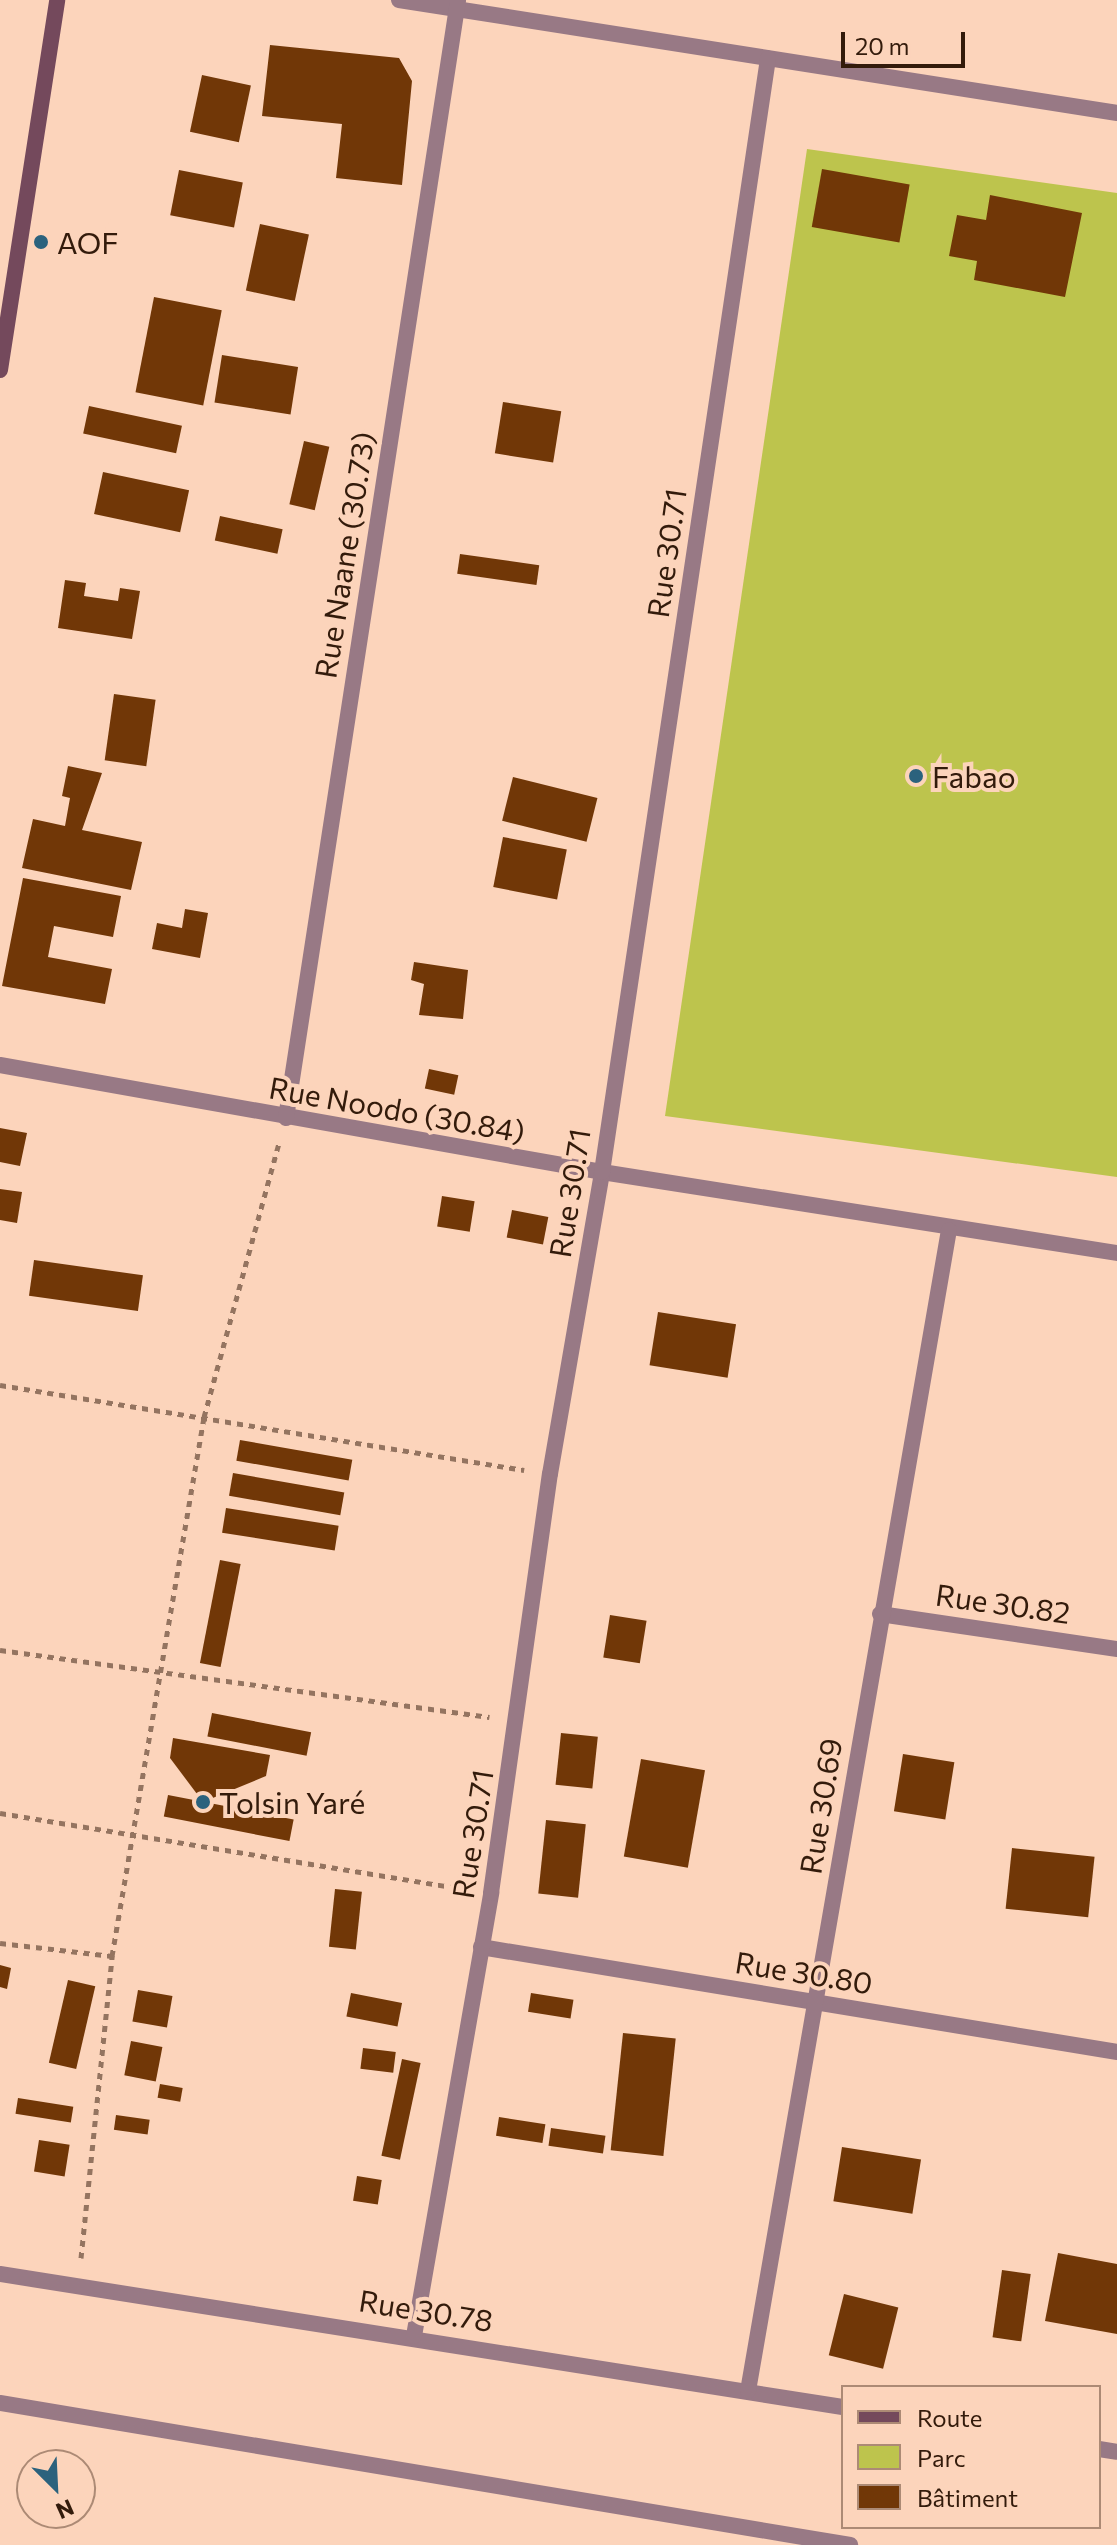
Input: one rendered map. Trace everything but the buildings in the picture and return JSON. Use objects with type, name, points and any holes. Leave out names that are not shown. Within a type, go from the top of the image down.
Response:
[{"type":"street","points":[[0,370],[57,0]]},
{"type":"street","points":[[399,0],[457,4],[768,58],[1117,113]]},
{"type":"street","name":"Rue Naane (30.73)","points":[[286,1118],[457,4]]},
{"type":"street","name":"Rue 30.71","points":[[414,2336],[491,1893],[550,1474],[602,1172],[768,58]]},
{"type":"street","name":"Rue Noodo (30.84)","points":[[0,1065],[602,1172],[949,1230],[1117,1253]]},
{"type":"street","name":"Rue 30.69","points":[[748,2391],[817,2002],[880,1614],[949,1230]]},
{"type":"street","name":"Rue 30.82","points":[[880,1614],[1117,1649]]},
{"type":"street","name":"Rue 30.80","points":[[481,1947],[1117,2052]]},
{"type":"street","name":"Rue 30.78","points":[[0,2274],[79,2282],[841,2407]]},
{"type":"street","points":[[0,2403],[850,2545]]},
{"type":"path","points":[[79,2282],[112,1956],[204,1417],[286,1118]]},
{"type":"path","points":[[0,1385],[550,1474]]},
{"type":"path","points":[[0,1650],[517,1721]]},
{"type":"path","points":[[0,1813],[132,1837],[491,1893]]},
{"type":"path","points":[[0,1943],[112,1956]]},
{"type":"green space","name":"Fabao","points":[[807,149],[1117,193],[1117,1177],[665,1116]]},
{"type":"place","name":"AOF","points":[[41,242]]},
{"type":"place","name":"Fabao","points":[[916,776]]},
{"type":"place","name":"Tolsin Yaré","points":[[203,1802]]}]
